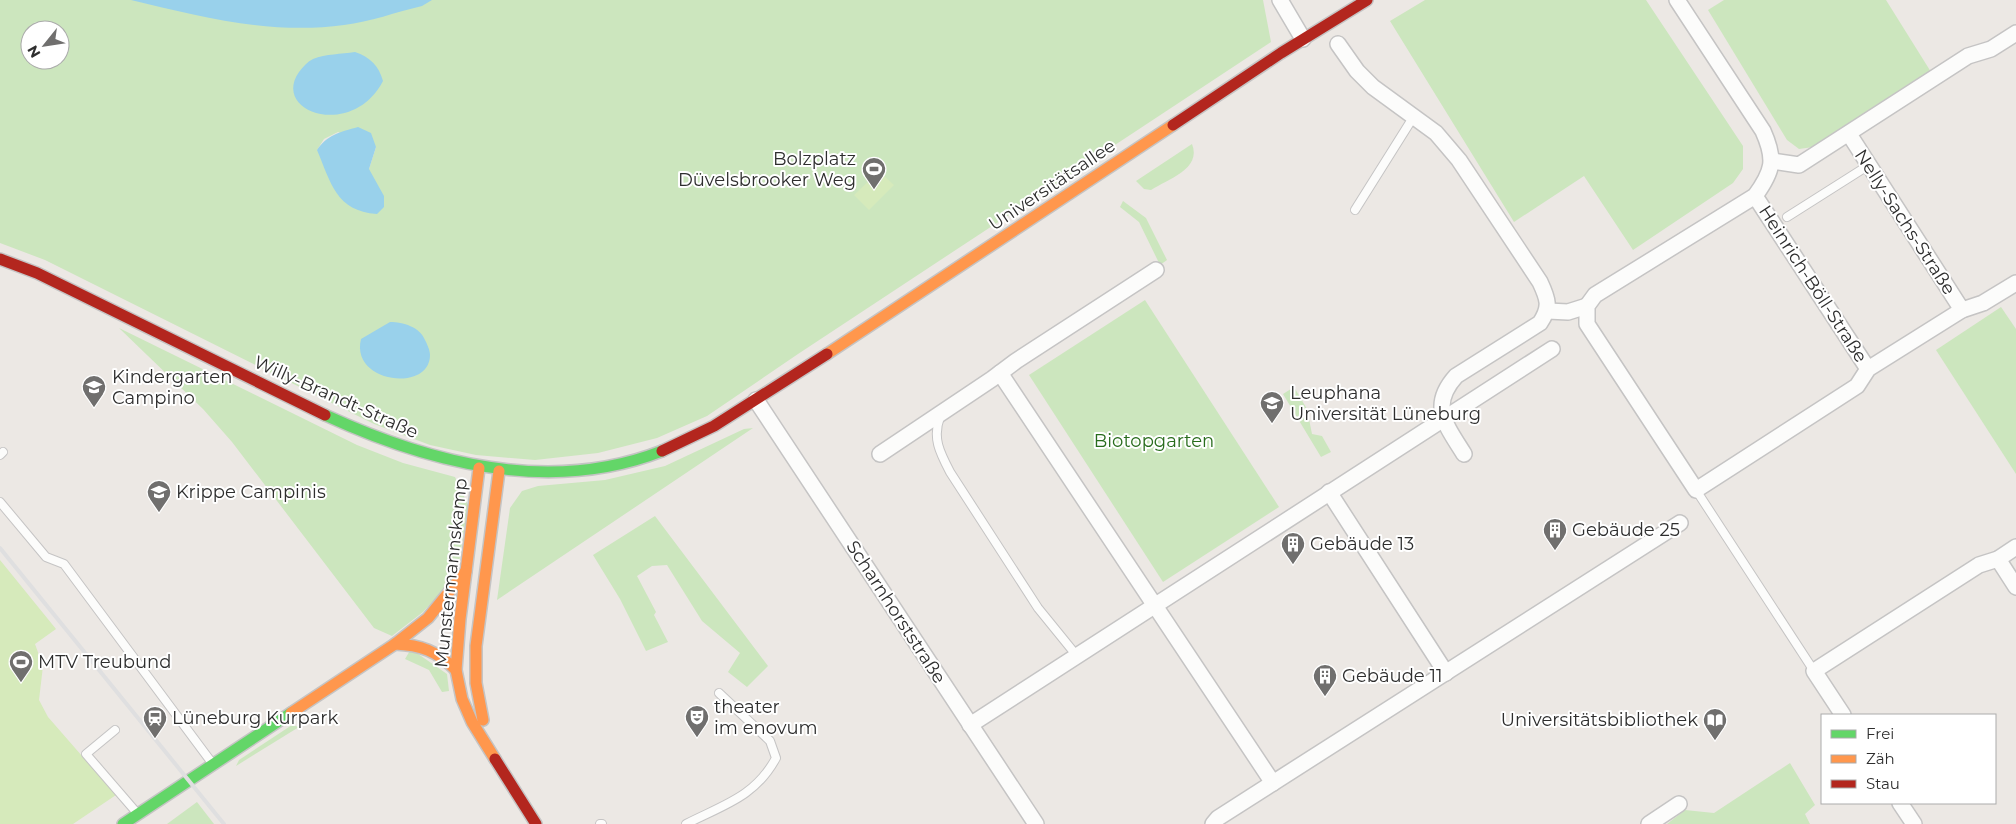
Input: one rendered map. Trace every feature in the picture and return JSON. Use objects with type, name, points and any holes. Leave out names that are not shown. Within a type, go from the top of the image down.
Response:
[{"type":"main road","name":"Universitätsallee","points":[[756,400],[1303,39],[1331,35],[1367,0]]},
{"type":"main road","name":"Willy-Brandt-Straße","points":[[0,259],[38,273],[282,395],[365,433],[408,450],[479,468],[526,473],[576,472],[632,461],[687,441],[756,400]]},
{"type":"main road","name":"Munstermannskamp","points":[[479,468],[466,571],[454,622],[456,670],[462,699],[472,722],[536,824]]},
{"type":"main road","name":"Munstermannskamp","points":[[497,761],[477,697],[474,671],[478,621],[499,471]]},
{"type":"main road","points":[[123,824],[395,644],[428,618],[466,571]]},
{"type":"main road","points":[[428,618],[447,615],[454,622]]},
{"type":"main road","points":[[395,644],[431,632]]},
{"type":"main road","points":[[395,644],[419,644],[434,651],[456,670]]},
{"type":"street","points":[[1280,0],[1303,39]]},
{"type":"street","points":[[1677,0],[1763,131],[1772,161]]},
{"type":"street","name":"Nelly-Sachs-Straße","points":[[1772,161],[1799,165],[1968,56],[1991,49],[2016,33]]},
{"type":"street","points":[[1331,35],[1357,71],[1373,87],[1414,115],[1436,133],[1459,160],[1540,282],[1546,295],[1548,311],[1540,323],[1456,376],[1445,388],[1441,403],[1443,419],[1464,454]]},
{"type":"street","name":"Nelly-Sachs-Straße","points":[[1849,134],[1962,310]]},
{"type":"street","name":"Heinrich-Böll-Straße","points":[[1587,306],[1595,295],[1755,196],[1768,178],[1772,161]]},
{"type":"street","name":"Heinrich-Böll-Straße","points":[[1696,490],[1857,386],[1868,369],[1755,196]]},
{"type":"street","points":[[880,454],[941,414],[1016,360],[1156,270]]},
{"type":"street","name":"Nelly-Sachs-Straße","points":[[1868,369],[1962,310],[1983,303],[2016,283]]},
{"type":"street","points":[[1548,311],[1568,312],[1587,306],[1587,324],[1696,490]]},
{"type":"street","points":[[970,725],[1552,349]]},
{"type":"street","points":[[1000,373],[1272,784]]},
{"type":"street","name":"Scharnhorststraße","points":[[756,400],[1036,824]]},
{"type":"street","points":[[1329,492],[1446,673]]},
{"type":"street","points":[[1213,824],[1218,818],[1680,523]]},
{"type":"street","points":[[1842,714],[1814,671],[1979,564],[1998,559],[2016,547]]},
{"type":"street","points":[[1998,559],[2016,587]]},
{"type":"street","points":[[454,622],[478,621]]},
{"type":"street","points":[[1649,824],[1679,804]]},
{"type":"street","points":[[1901,804],[1914,824]]},
{"type":"lane","points":[[1355,210],[1414,115]]},
{"type":"lane","points":[[1788,217],[1869,165]]},
{"type":"lane","points":[[941,414],[936,427],[938,449],[950,472],[1038,608],[1076,656]]},
{"type":"lane","points":[[1696,490],[1814,671]]},
{"type":"lane","points":[[0,502],[46,557],[64,564],[213,764]]},
{"type":"lane","points":[[686,824],[752,791],[768,773],[776,758],[770,741],[719,694]]},
{"type":"lane","points":[[115,730],[86,754],[138,814]]},
{"type":"green space","points":[[0,0],[1263,0],[1271,42],[707,416],[657,438],[598,453],[535,460],[476,455],[430,445],[374,424],[45,260],[0,243]],"holes":[[[338,132],[376,147],[369,169],[317,150],[324,139]]]},
{"type":"green space","points":[[1425,0],[1646,0],[1743,146],[1743,169],[1733,183],[1633,250],[1584,176],[1514,222],[1390,21]]},
{"type":"green space","points":[[1724,0],[1886,0],[1931,72],[1813,147],[1799,149],[1787,140],[1708,10]]},
{"type":"green space","points":[[1192,144],[1194,153],[1192,160],[1182,172],[1151,190],[1144,189],[1136,181]]},
{"type":"green space","name":"Bolzplatz Düvelsbrooker Weg","points":[[879,171],[894,185],[869,210],[854,195]]},
{"type":"green space","points":[[1123,201],[1146,218],[1167,260],[1160,265],[1139,222],[1120,207]]},
{"type":"green space","name":"Biotopgarten","points":[[1145,300],[1279,507],[1163,582],[1029,375]]},
{"type":"green space","points":[[2001,307],[2016,329],[2016,474],[1936,350]]},
{"type":"green space","points":[[119,328],[357,445],[403,463],[455,477],[468,505],[457,575],[423,612],[392,636],[374,628],[232,442],[203,409]]},
{"type":"green space","points":[[1294,387],[1307,409],[1312,434],[1322,436],[1331,452],[1321,457],[1283,394]]},
{"type":"green space","points":[[753,428],[497,600],[510,508],[522,491],[538,486],[605,480],[665,466],[744,429]]},
{"type":"green space","points":[[655,516],[768,666],[747,687],[728,672],[740,653],[702,621],[667,565],[652,566],[637,576],[656,612],[654,615],[668,642],[646,651],[620,599],[593,555]]},
{"type":"green space","name":"MTV Treubund","points":[[0,560],[56,629],[35,644],[43,666],[39,700],[48,717],[116,795],[73,824],[0,824]]},
{"type":"green space","points":[[411,649],[447,674],[449,691],[442,692],[429,670],[405,659]]},
{"type":"green space","points":[[292,725],[299,727],[236,766],[239,760]]},
{"type":"green space","points":[[1790,763],[1815,805],[1805,814],[1810,824],[1667,824],[1685,810],[1714,813]]},
{"type":"green space","points":[[197,802],[214,824],[167,824]]},
{"type":"water","points":[[131,0],[432,0],[422,6],[354,24],[290,28],[237,23]]},
{"type":"water","points":[[355,52],[373,63],[383,81],[369,99],[353,110],[335,115],[319,114],[305,108],[296,99],[293,86],[299,72],[309,62],[323,56]]},
{"type":"water","points":[[358,127],[371,133],[376,147],[369,169],[384,196],[384,207],[377,214],[363,212],[344,201],[331,184],[317,150],[330,137]]},
{"type":"water","points":[[390,322],[410,326],[423,335],[430,355],[427,367],[418,375],[405,378],[391,378],[378,373],[367,365],[361,354],[361,339]]},
{"type":"railway","points":[[0,548],[224,824]]},
{"type":"traffic: fast","points":[[325,415],[406,447],[490,468],[534,472],[577,471],[620,464],[662,451]]},
{"type":"traffic: fast","points":[[123,824],[291,713]]},
{"type":"traffic: slow","points":[[827,354],[1173,125]]},
{"type":"traffic: slow","points":[[479,468],[460,619],[456,670],[462,699],[472,722],[495,759]]},
{"type":"traffic: slow","points":[[483,720],[476,683],[476,646],[499,471]]},
{"type":"traffic: slow","points":[[291,713],[395,644],[428,618],[466,571]]},
{"type":"traffic: slow","points":[[395,644],[428,650],[442,658],[456,670]]},
{"type":"traffic: jam","points":[[1173,125],[1281,53],[1367,0]]},
{"type":"traffic: jam","points":[[0,259],[37,273],[325,415]]},
{"type":"traffic: jam","points":[[662,451],[714,426],[827,354]]},
{"type":"traffic: jam","points":[[495,759],[536,824]]},
{"type":"place","name":"Bolzplatz Düvelsbrooker Weg","points":[[874,190]]},
{"type":"place","name":"Kindergarten Campino","points":[[94,408]]},
{"type":"place","name":"Leuphana Universität Lüneburg","points":[[1272,424]]},
{"type":"place","name":"Krippe Campinis","points":[[159,513]]},
{"type":"place","name":"Gebäude 25","points":[[1555,551]]},
{"type":"place","name":"Gebäude 13","points":[[1293,565]]},
{"type":"place","name":"MTV Treubund","points":[[21,683]]},
{"type":"place","name":"Gebäude 11","points":[[1325,697]]},
{"type":"place","name":"theater im enovum","points":[[697,738]]},
{"type":"place","name":"Lüneburg Kurpark","points":[[155,739]]},
{"type":"place","name":"Universitätsbibliothek","points":[[1715,741]]}]
